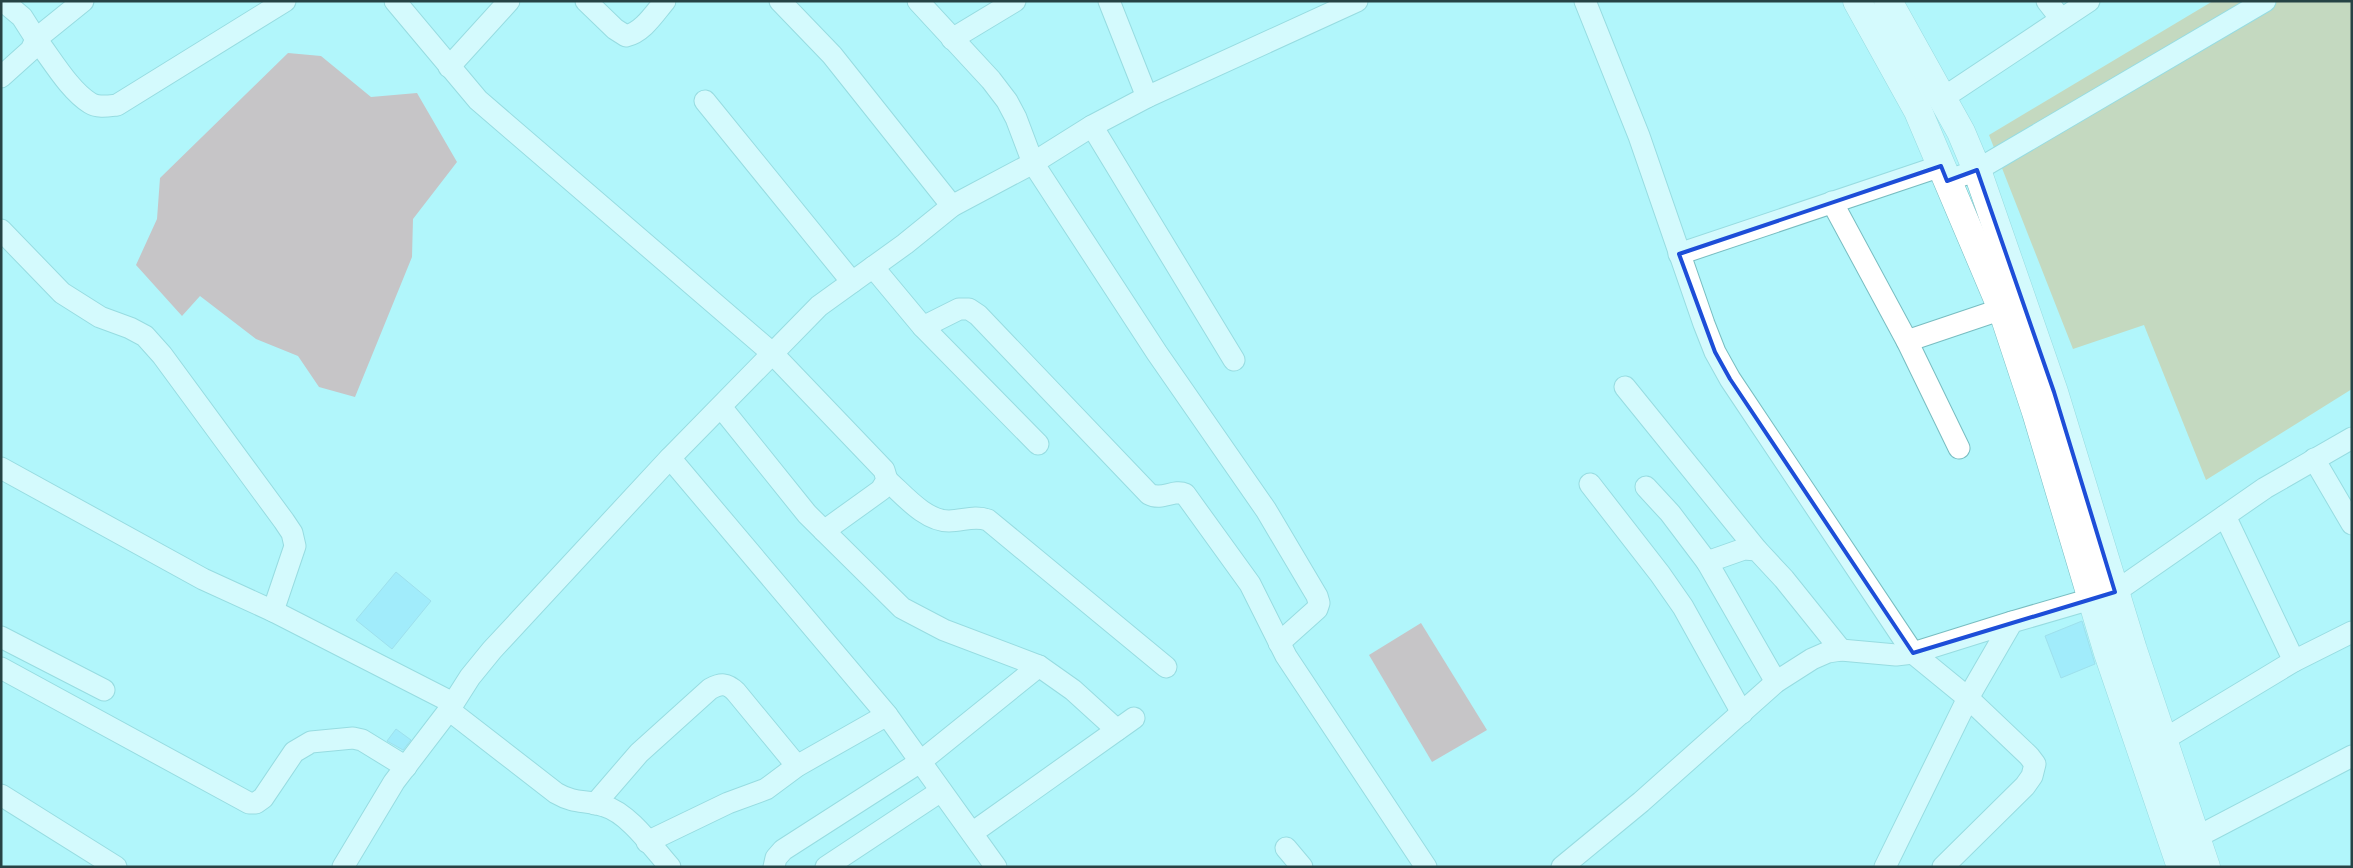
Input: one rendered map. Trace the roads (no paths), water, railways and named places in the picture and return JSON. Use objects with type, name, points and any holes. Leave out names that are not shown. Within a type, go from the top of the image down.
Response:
[{"type":"main road","points":[[1857,1],[1918,111],[2002,309],[2036,412],[2103,595],[2163,740],[2206,867]]},
{"type":"main road","points":[[1888,1],[1942,98],[1977,170],[2054,392],[2103,595],[2108,653],[2175,864]]},
{"type":"street","points":[[3,1],[22,17],[31,28],[36,39],[74,88],[90,104],[102,107],[117,105],[285,1]]},
{"type":"street","points":[[1,76],[31,50],[36,39],[83,1]]},
{"type":"street","points":[[395,1],[478,100],[772,354],[884,470],[887,480],[934,518],[947,521],[974,517],[988,520],[1166,667]]},
{"type":"street","points":[[450,68],[509,1]]},
{"type":"street","points":[[586,1],[615,29],[626,36],[634,34],[665,1]]},
{"type":"street","points":[[780,1],[832,55],[952,206]]},
{"type":"street","points":[[918,1],[991,80],[1007,101],[1016,118],[1033,163],[1156,352],[1266,510],[1317,596],[1319,603],[1317,609],[1279,643]]},
{"type":"street","points":[[952,39],[1015,1]]},
{"type":"street","points":[[1109,1],[1147,97]]},
{"type":"street","points":[[343,867],[394,782],[451,706],[470,677],[492,650],[670,458],[819,306],[906,244],[952,206],[1033,163],[1092,126],[1147,97],[1357,1]]},
{"type":"street","points":[[1585,1],[1638,136],[1715,352],[1914,653],[1968,698],[2035,764],[2032,776],[2025,786],[1943,867]]},
{"type":"street","points":[[2047,1],[2061,19]]},
{"type":"street","points":[[1942,98],[2089,1]]},
{"type":"street","points":[[1679,254],[1832,202],[1944,173],[1977,170],[2265,1]]},
{"type":"street","points":[[705,101],[852,282]]},
{"type":"street","points":[[1092,126],[1234,360]]},
{"type":"street","points":[[1832,202],[1907,340],[1960,448]]},
{"type":"street","points":[[1,230],[62,293],[100,317],[130,328],[145,336],[162,354],[284,521],[292,533],[295,546],[273,611]]},
{"type":"street","points":[[873,267],[924,327],[1038,444]]},
{"type":"street","points":[[924,327],[959,309],[969,308],[978,315],[1149,494],[1159,498],[1180,492],[1185,494],[1250,584],[1279,643],[1316,704],[1426,867]]},
{"type":"street","points":[[1907,340],[2002,309]]},
{"type":"street","points":[[1625,387],[1841,650]]},
{"type":"street","points":[[721,407],[792,497],[824,532],[902,608],[944,630],[1039,666],[1126,724],[972,833]]},
{"type":"street","points":[[1562,867],[1641,802],[1776,682],[1812,659],[1828,652],[1841,650],[1896,655],[1914,653],[2103,595],[2265,488],[2352,438]]},
{"type":"street","points":[[670,458],[887,715],[995,866]]},
{"type":"street","points":[[2314,459],[2352,524]]},
{"type":"street","points":[[1,468],[203,578],[273,611],[451,706],[556,793],[570,801],[606,806],[617,812],[630,822],[670,867]]},
{"type":"street","points":[[824,532],[881,490],[887,480]]},
{"type":"street","points":[[1590,484],[1660,574],[1683,607],[1742,713]]},
{"type":"street","points":[[1646,487],[1670,513],[1707,562],[1776,682]]},
{"type":"street","points":[[2225,516],[2294,661]]},
{"type":"street","points":[[1707,562],[1744,549],[1757,550]]},
{"type":"street","points":[[1884,867],[1968,698],[2012,622]]},
{"type":"street","points":[[2163,740],[2294,661],[2352,632]]},
{"type":"street","points":[[1,637],[104,690]]},
{"type":"street","points":[[774,867],[776,858],[784,850],[920,762],[1039,666]]},
{"type":"street","points":[[1,668],[249,803],[256,803],[263,798],[294,752],[311,742],[353,738],[362,740],[406,767]]},
{"type":"street","points":[[595,804],[639,753],[710,689],[719,684],[729,685],[736,692],[797,766]]},
{"type":"street","points":[[647,842],[728,803],[766,789],[797,766],[887,715]]},
{"type":"street","points":[[2197,837],[2352,756]]},
{"type":"street","points":[[826,867],[941,791]]},
{"type":"street","points":[[1,795],[116,867]]},
{"type":"street","points":[[1286,848],[1302,867]]}]
